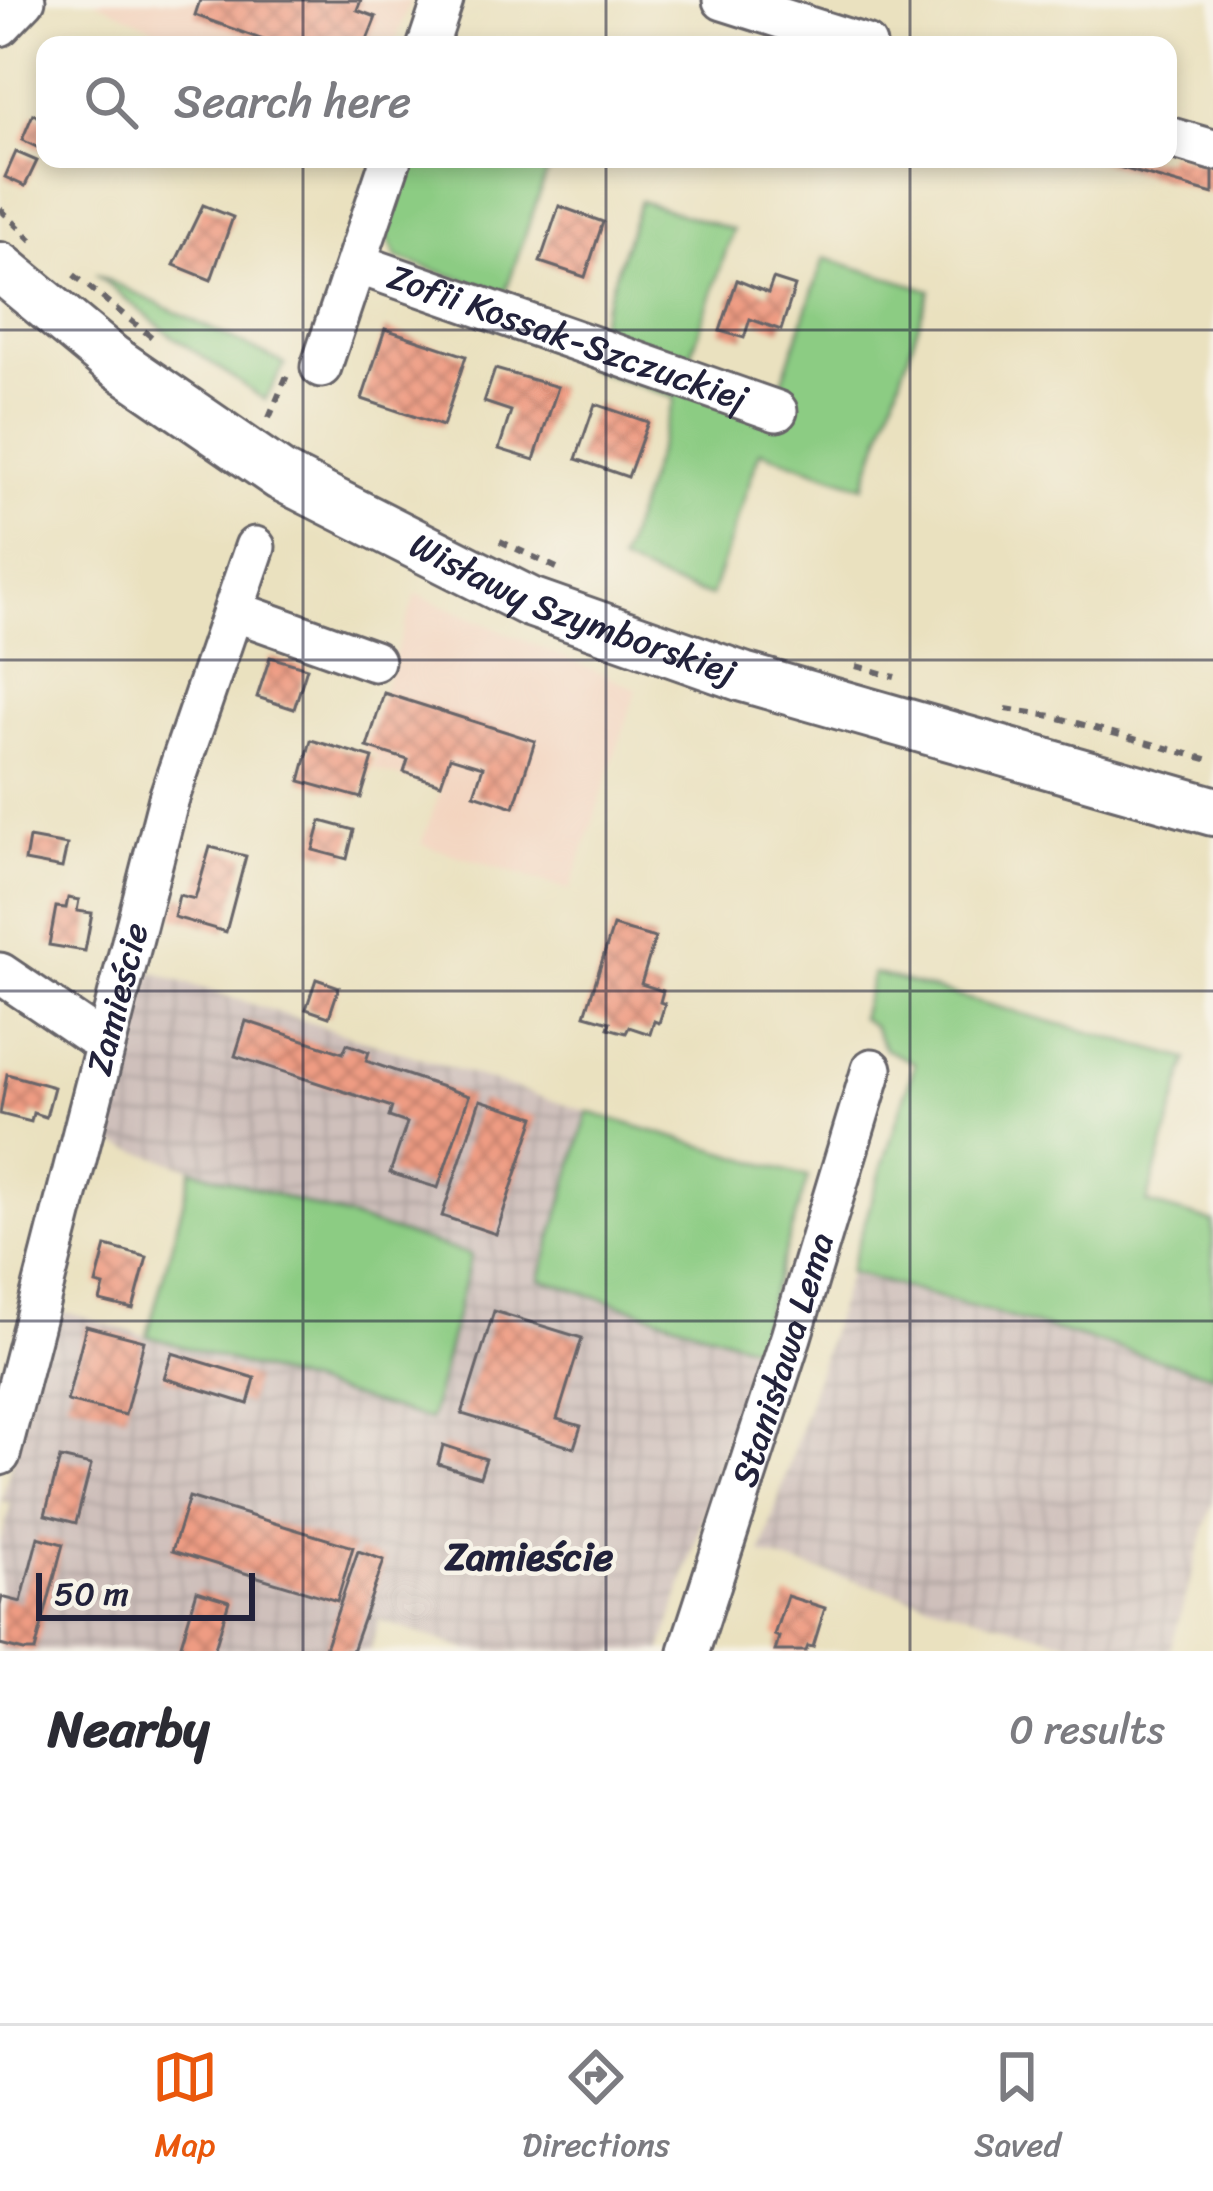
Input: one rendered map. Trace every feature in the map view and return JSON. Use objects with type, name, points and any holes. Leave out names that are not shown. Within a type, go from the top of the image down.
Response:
[{"type":"main road","name":"Wisławy Szymborskiej","points":[[22,259],[111,358],[281,476],[530,602],[743,677],[1213,811]]},
{"type":"street","points":[[0,25],[25,0]]},
{"type":"street","points":[[431,36],[442,0]]},
{"type":"street","points":[[723,0],[837,36]]},
{"type":"street","points":[[1177,140],[1213,150]]},
{"type":"street","points":[[322,367],[389,168]]},
{"type":"street","name":"Zofii Kossak-Szczuckiej","points":[[358,264],[777,411]]},
{"type":"street","name":"Zamieście","points":[[0,1455],[169,798],[255,547]]},
{"type":"street","points":[[233,611],[374,661]]},
{"type":"street","points":[[0,974],[89,1034],[105,1039]]},
{"type":"street","name":"Stanisława Lema","points":[[688,1651],[872,1069]]},
{"type":"path","points":[[0,209],[22,259]]},
{"type":"path","points":[[60,264],[153,339]]},
{"type":"path","points":[[279,425],[269,418],[286,374],[322,367]]},
{"type":"path","points":[[496,539],[570,574]]},
{"type":"path","points":[[856,666],[896,678]]},
{"type":"path","points":[[994,708],[1052,716],[1213,761]]},
{"type":"shaded area","points":[[94,0],[410,0],[398,36],[170,36]]},
{"type":"shaded area","points":[[416,594],[637,689],[570,890],[421,844],[441,790],[372,769],[377,754],[362,749]]},
{"type":"shaded area","points":[[140,968],[588,1112],[540,1279],[755,1347],[662,1651],[471,1651],[379,1620],[370,1651],[0,1651],[0,1543],[11,1503],[1,1501],[52,1308],[429,1420],[470,1256],[95,1138]]},
{"type":"shaded area","points":[[849,1272],[1213,1375],[1213,1501],[1170,1651],[1099,1651],[761,1554]]},
{"type":"green space","points":[[407,168],[534,168],[547,172],[505,293],[397,258],[384,229]]},
{"type":"green space","points":[[640,201],[733,230],[691,355],[781,385],[824,258],[930,290],[864,486],[760,451],[711,596],[620,562],[675,398],[584,367]]},
{"type":"green space","points":[[95,274],[285,364],[265,400],[168,333]]},
{"type":"green space","points":[[873,973],[1188,1059],[1147,1203],[1213,1222],[1213,1375],[849,1272],[915,1063],[885,1049],[873,1026],[861,1018]]},
{"type":"green space","points":[[588,1112],[808,1177],[755,1347],[540,1279]]},
{"type":"green space","points":[[192,1169],[471,1255],[430,1420],[147,1336]]},
{"type":"building","points":[[200,0],[361,0],[357,10],[376,17],[369,36],[252,36],[195,15]]},
{"type":"building","points":[[33,114],[36,147],[22,140]]},
{"type":"building","points":[[16,152],[36,161],[25,186],[5,177]]},
{"type":"building","points":[[1177,156],[1213,166],[1213,194],[1122,168],[1177,168]]},
{"type":"building","points":[[203,205],[233,217],[211,280],[174,265]]},
{"type":"building","points":[[559,206],[603,222],[585,277],[540,262]]},
{"type":"building","points":[[773,279],[795,286],[781,330],[750,319],[744,338],[720,331],[737,280],[768,293]]},
{"type":"building","points":[[385,329],[466,356],[443,426],[362,399]]},
{"type":"building","points":[[495,369],[558,387],[534,460],[499,449],[511,411],[484,402]]},
{"type":"building","points":[[595,404],[648,422],[628,477],[576,459]]},
{"type":"building","points":[[270,657],[307,668],[294,709],[257,697]]},
{"type":"building","points":[[384,693],[535,741],[514,807],[474,794],[483,767],[450,757],[441,784],[404,772],[408,760],[367,747]]},
{"type":"building","points":[[311,740],[373,758],[361,798],[300,781]]},
{"type":"building","points":[[321,821],[354,830],[347,859],[313,850]]},
{"type":"building","points":[[29,838],[67,845],[62,868],[25,861]]},
{"type":"building","points":[[210,847],[246,856],[226,932],[174,917],[179,895],[195,899]]},
{"type":"building","points":[[68,898],[79,900],[77,911],[92,913],[85,951],[49,945],[56,907],[66,908]]},
{"type":"building","points":[[613,926],[655,938],[641,984],[663,991],[660,1002],[665,1004],[650,1034],[629,1027],[626,1033],[608,1028],[610,1022],[585,1015]]},
{"type":"building","points":[[316,979],[339,987],[329,1017],[306,1009]]},
{"type":"building","points":[[246,1021],[343,1053],[347,1044],[369,1052],[366,1061],[469,1096],[438,1188],[390,1173],[407,1123],[389,1117],[392,1107],[235,1056]]},
{"type":"building","points":[[7,1074],[54,1087],[46,1117],[33,1113],[31,1122],[0,1114]]},
{"type":"building","points":[[480,1100],[535,1117],[496,1234],[442,1216]]},
{"type":"building","points":[[106,1246],[147,1257],[133,1309],[100,1301],[104,1286],[96,1284]]},
{"type":"building","points":[[494,1311],[582,1338],[557,1419],[581,1426],[574,1448],[462,1414]]},
{"type":"building","points":[[86,1326],[144,1341],[125,1415],[67,1401]]},
{"type":"building","points":[[172,1353],[255,1378],[248,1404],[164,1378]]},
{"type":"building","points":[[443,1445],[486,1459],[480,1477],[438,1464]]},
{"type":"building","points":[[60,1458],[91,1465],[76,1523],[45,1515]]},
{"type":"building","points":[[189,1497],[353,1547],[337,1601],[172,1551]]},
{"type":"building","points":[[38,1537],[63,1544],[35,1651],[24,1651],[0,1645],[0,1606],[2,1597],[21,1602]]},
{"type":"building","points":[[358,1551],[384,1560],[380,1572],[352,1651],[324,1651]]},
{"type":"building","points":[[197,1591],[229,1601],[214,1651],[179,1651]]},
{"type":"building","points":[[787,1596],[825,1608],[813,1647],[806,1651],[775,1651],[779,1637],[774,1635]]},
{"type":"district","name":"Zamieście","points":[[529,1556]]}]
